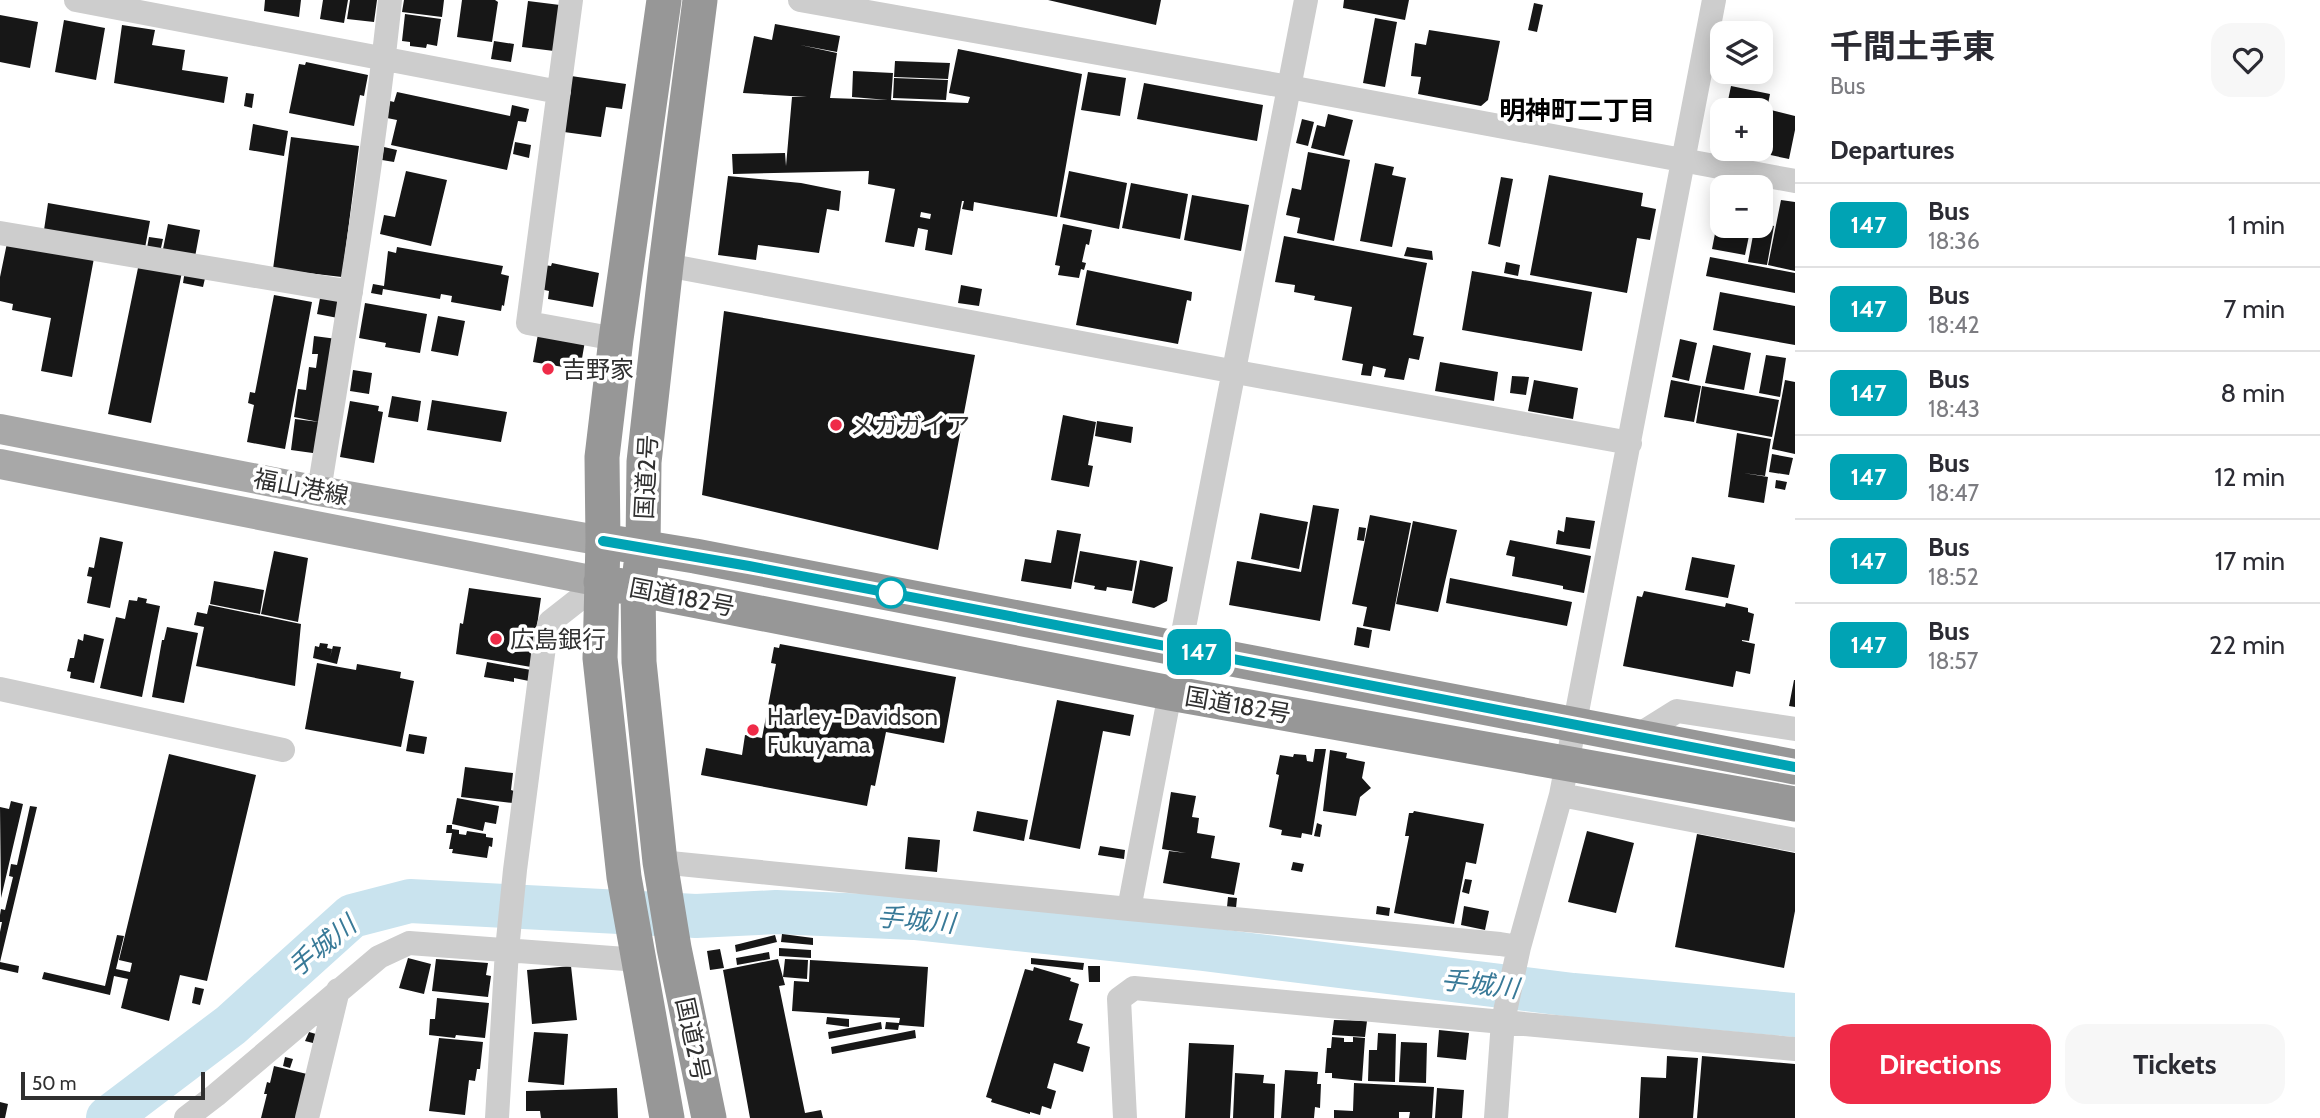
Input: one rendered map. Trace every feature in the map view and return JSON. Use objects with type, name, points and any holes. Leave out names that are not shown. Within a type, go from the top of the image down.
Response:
[{"type":"highway","name":"国道2号","points":[[664,0],[602,457],[600,658],[624,877],[667,1118]]},
{"type":"highway","name":"国道2号","points":[[700,0],[644,463],[643,547],[638,589],[639,662],[662,870],[674,948],[709,1118]]},
{"type":"highway","name":"国道182号","points":[[603,541],[1180,648],[1795,767]]},
{"type":"highway","name":"国道182号","points":[[601,582],[1170,693],[1564,780],[1795,804]]},
{"type":"main road","name":"福山港線","points":[[0,429],[320,491],[603,541]]},
{"type":"main road","name":"福山港線","points":[[0,464],[601,582]]},
{"type":"street","points":[[76,0],[137,6],[384,59],[559,92]]},
{"type":"street","points":[[320,491],[351,292],[390,0]]},
{"type":"street","points":[[571,0],[528,323],[616,340]]},
{"type":"street","points":[[800,0],[1795,181]]},
{"type":"street","points":[[1180,648],[1236,372],[1306,0]]},
{"type":"street","points":[[1496,1118],[1504,1015],[1576,724],[1714,0]]},
{"type":"street","points":[[0,233],[351,292]]},
{"type":"street","points":[[666,265],[1630,443]]},
{"type":"street","points":[[497,1118],[514,877],[545,639],[550,622],[601,582]]},
{"type":"street","points":[[0,689],[283,750]]},
{"type":"street","points":[[1129,909],[1170,693]]},
{"type":"street","points":[[1637,736],[1677,711],[1795,729]]},
{"type":"street","points":[[1564,780],[1795,839]]},
{"type":"street","points":[[662,870],[1129,909],[1500,944],[1518,953]]},
{"type":"street","points":[[186,1118],[379,957],[409,943],[508,944],[638,953]]},
{"type":"street","points":[[1125,1118],[1119,999],[1134,988],[1504,1015],[1795,1049]]},
{"type":"street","points":[[307,1118],[338,990]]},
{"type":"building","points":[[265,0],[301,0],[299,17],[264,11]]},
{"type":"building","points":[[323,0],[348,0],[344,23],[320,19]]},
{"type":"building","points":[[350,0],[377,0],[374,22],[347,19]]},
{"type":"building","points":[[404,0],[444,0],[442,17],[402,12]]},
{"type":"building","points":[[462,0],[498,2],[492,42],[457,37]]},
{"type":"building","points":[[1048,0],[1161,0],[1156,25]]},
{"type":"building","points":[[1344,0],[1409,0],[1405,20],[1343,8]]},
{"type":"building","points":[[528,1],[560,5],[554,51],[522,47]]},
{"type":"building","points":[[1534,3],[1543,5],[1537,32],[1528,30]]},
{"type":"building","points":[[405,14],[441,19],[437,46],[410,46],[410,42],[402,41]]},
{"type":"building","points":[[0,15],[38,22],[30,68],[0,62]]},
{"type":"building","points":[[1375,18],[1397,22],[1385,87],[1363,83]]},
{"type":"building","points":[[64,20],[105,28],[96,80],[55,72]]},
{"type":"building","points":[[775,24],[840,36],[837,52],[800,45],[837,53],[830,98],[888,100],[852,97],[853,71],[893,73],[891,100],[968,103],[970,97],[949,93],[958,49],[1082,74],[1057,217],[974,202],[973,211],[962,209],[962,201],[952,255],[925,250],[928,230],[918,228],[914,247],[885,242],[895,189],[868,184],[869,171],[733,174],[732,154],[785,153],[786,166],[792,97],[807,97],[743,93],[754,36],[772,40]],"holes":[[[921,212],[931,214],[930,219],[920,217]]]},
{"type":"building","points":[[122,25],[155,30],[152,45],[185,50],[182,70],[228,77],[224,103],[114,83]]},
{"type":"building","points":[[1429,30],[1500,41],[1488,100],[1481,106],[1418,94],[1421,77],[1411,76],[1415,43],[1426,45]]},
{"type":"building","points":[[494,41],[514,44],[511,62],[491,59]]},
{"type":"building","points":[[895,61],[950,63],[948,79],[894,77]]},
{"type":"building","points":[[306,62],[368,75],[364,96],[360,95],[354,126],[289,113],[299,64],[305,65]]},
{"type":"building","points":[[1088,72],[1126,78],[1120,116],[1081,110]]},
{"type":"building","points":[[571,76],[626,84],[622,109],[606,107],[601,137],[564,132]]},
{"type":"building","points":[[894,78],[948,80],[946,100],[893,98]]},
{"type":"building","points":[[1144,83],[1263,105],[1257,141],[1137,119]]},
{"type":"building","points":[[1731,86],[1770,94],[1769,98],[1728,98]]},
{"type":"building","points":[[397,92],[510,116],[512,105],[529,109],[526,122],[518,121],[507,170],[391,145],[397,120],[387,118],[390,101],[394,102]]},
{"type":"building","points":[[246,93],[254,94],[252,108],[244,106]]},
{"type":"building","points":[[1773,110],[1795,116],[1789,159],[1773,156]]},
{"type":"building","points":[[1328,114],[1353,120],[1344,156],[1311,148],[1317,125],[1325,127]]},
{"type":"building","points":[[1302,119],[1314,122],[1308,146],[1296,143]]},
{"type":"building","points":[[253,124],[288,131],[284,156],[249,150]]},
{"type":"building","points":[[291,137],[359,146],[342,277],[273,269]]},
{"type":"building","points":[[515,142],[531,145],[529,158],[513,154]]},
{"type":"building","points":[[384,147],[397,150],[394,162],[382,160]]},
{"type":"building","points":[[1308,152],[1350,160],[1334,241],[1297,233],[1300,218],[1286,215],[1292,188],[1301,190]]},
{"type":"building","points":[[1375,163],[1394,167],[1392,175],[1406,178],[1392,247],[1360,241]]},
{"type":"building","points":[[406,171],[447,180],[431,246],[380,234],[384,215],[395,217]]},
{"type":"building","points":[[1069,171],[1127,183],[1119,229],[1060,217]]},
{"type":"building","points":[[1549,175],[1643,193],[1641,206],[1656,209],[1650,240],[1637,238],[1627,293],[1530,275]]},
{"type":"building","points":[[728,176],[801,183],[841,191],[839,211],[827,209],[819,253],[758,245],[756,260],[718,255]]},
{"type":"building","points":[[1501,177],[1513,179],[1500,247],[1488,244]]},
{"type":"building","points":[[1131,183],[1188,194],[1180,239],[1122,228]]},
{"type":"building","points":[[1192,195],[1249,205],[1241,251],[1184,240]]},
{"type":"building","points":[[1781,200],[1795,202],[1795,271],[1768,265]]},
{"type":"building","points":[[48,203],[150,221],[145,248],[44,230]]},
{"type":"building","points":[[168,224],[200,230],[195,257],[147,248],[149,237],[163,239],[163,249]]},
{"type":"building","points":[[1063,224],[1092,230],[1082,262],[1086,263],[1079,278],[1058,275],[1060,266],[1055,265]]},
{"type":"building","points":[[1284,236],[1427,263],[1413,335],[1424,337],[1419,360],[1409,358],[1404,380],[1384,377],[1386,369],[1373,366],[1371,376],[1361,375],[1363,364],[1342,360],[1352,307],[1314,300],[1315,296],[1294,292],[1295,285],[1275,282]]},
{"type":"building","points":[[1714,238],[1749,238],[1745,255],[1712,249]]},
{"type":"building","points":[[1752,238],[1772,238],[1767,265],[1748,262]]},
{"type":"building","points":[[7,243],[94,258],[72,377],[41,371],[51,318],[12,310],[13,304],[0,301],[0,277]]},
{"type":"building","points":[[397,247],[503,266],[501,274],[509,276],[504,306],[502,305],[501,311],[451,302],[452,296],[441,294],[440,299],[383,289],[382,295],[371,293],[373,284],[384,286],[388,251],[396,253]]},
{"type":"building","points":[[1407,247],[1432,251],[1433,260],[1404,256]]},
{"type":"building","points":[[1710,257],[1795,273],[1795,293],[1706,276]]},
{"type":"building","points":[[1506,262],[1520,265],[1518,276],[1504,273]]},
{"type":"building","points":[[139,263],[182,272],[151,423],[108,414]]},
{"type":"building","points":[[552,263],[599,273],[593,307],[548,299],[549,291],[540,289],[544,265],[551,266]]},
{"type":"building","points":[[185,270],[206,274],[203,287],[183,283]]},
{"type":"building","points":[[1087,270],[1192,292],[1191,301],[1187,300],[1178,344],[1076,325]]},
{"type":"building","points":[[1472,271],[1592,292],[1582,351],[1462,330]]},
{"type":"building","points":[[961,285],[982,289],[979,306],[958,303]]},
{"type":"building","points":[[1720,292],[1795,306],[1795,345],[1713,330]]},
{"type":"building","points":[[321,293],[342,297],[338,318],[317,314]]},
{"type":"building","points":[[274,295],[312,302],[285,449],[247,442],[254,405],[248,403],[250,392],[255,393]]},
{"type":"building","points":[[365,303],[427,314],[420,353],[385,347],[386,343],[359,338]]},
{"type":"building","name":"メガガイア","points":[[724,311],[975,355],[938,550],[702,495]]},
{"type":"building","points":[[438,316],[465,321],[458,356],[431,351]]},
{"type":"building","points":[[538,334],[585,341],[579,376],[568,374],[569,368],[533,362]]},
{"type":"building","points":[[314,336],[337,339],[320,454],[291,450],[295,419],[319,422],[294,417],[298,389],[306,390],[309,367],[316,368],[318,354],[312,354]]},
{"type":"building","points":[[1680,339],[1697,343],[1689,381],[1672,377]]},
{"type":"building","points":[[1713,345],[1751,353],[1744,390],[1705,383]]},
{"type":"building","points":[[1766,355],[1786,358],[1780,397],[1759,393]]},
{"type":"building","points":[[1440,362],[1498,372],[1494,401],[1435,391]]},
{"type":"building","points":[[353,370],[372,373],[369,394],[350,391]]},
{"type":"building","points":[[1512,376],[1529,377],[1526,395],[1510,393]]},
{"type":"building","points":[[1534,380],[1578,388],[1573,419],[1528,411]]},
{"type":"building","points":[[1671,380],[1701,386],[1694,422],[1664,417]]},
{"type":"building","points":[[1785,380],[1795,382],[1795,454],[1772,449]]},
{"type":"building","points":[[1702,386],[1779,400],[1772,437],[1696,423]]},
{"type":"building","points":[[392,396],[421,401],[418,422],[388,417]]},
{"type":"building","points":[[432,400],[507,412],[501,442],[427,430]]},
{"type":"building","points":[[350,401],[379,406],[378,411],[383,412],[374,463],[340,457]]},
{"type":"building","points":[[1063,415],[1096,422],[1088,465],[1093,466],[1089,487],[1051,480]]},
{"type":"building","points":[[1097,421],[1133,427],[1131,443],[1095,436]]},
{"type":"building","points":[[1737,433],[1771,439],[1765,476],[1743,473],[1768,477],[1764,503],[1728,497]]},
{"type":"building","points":[[1772,454],[1793,458],[1789,475],[1769,472]]},
{"type":"building","points":[[1776,480],[1787,482],[1785,490],[1775,488]]},
{"type":"building","points":[[1313,505],[1339,509],[1320,621],[1229,605],[1237,561],[1301,572]]},
{"type":"building","points":[[1260,513],[1308,522],[1299,569],[1251,559]]},
{"type":"building","points":[[1370,515],[1411,523],[1390,631],[1363,626],[1367,607],[1352,604]]},
{"type":"building","points":[[1566,517],[1595,521],[1590,549],[1556,544],[1558,530],[1564,532]]},
{"type":"building","points":[[1413,521],[1457,530],[1438,612],[1396,604]]},
{"type":"building","points":[[1359,527],[1366,528],[1364,541],[1357,540]]},
{"type":"building","points":[[1057,530],[1081,534],[1071,589],[1021,581],[1025,559],[1051,563]]},
{"type":"building","points":[[100,537],[123,542],[110,608],[87,603],[92,577],[87,576],[89,567],[94,568]]},
{"type":"building","points":[[1510,540],[1591,556],[1584,593],[1512,576],[1515,557],[1506,555]]},
{"type":"building","points":[[274,551],[308,558],[298,622],[261,614]]},
{"type":"building","points":[[1080,551],[1137,561],[1132,591],[1107,587],[1106,591],[1074,582]]},
{"type":"building","points":[[1692,557],[1735,565],[1728,598],[1685,590]]},
{"type":"building","points":[[1140,560],[1173,567],[1167,601],[1154,608],[1132,603]]},
{"type":"building","points":[[1450,578],[1572,602],[1567,626],[1446,603]]},
{"type":"building","points":[[214,581],[264,590],[260,614],[210,604]]},
{"type":"building","name":"広島銀行","points":[[469,588],[541,598],[531,667],[456,654]]},
{"type":"building","points":[[1644,591],[1725,607],[1726,603],[1748,608],[1748,612],[1754,614],[1749,641],[1742,641],[1755,644],[1750,674],[1736,671],[1733,687],[1623,666],[1637,596],[1642,597]]},
{"type":"building","points":[[138,597],[147,599],[146,603],[160,606],[142,697],[100,688],[116,617],[125,619],[129,600],[137,601]]},
{"type":"building","points":[[209,605],[301,624],[295,686],[196,666],[204,627],[194,625],[197,612],[207,614]]},
{"type":"building","points":[[167,627],[198,633],[184,703],[152,697],[162,640]]},
{"type":"building","points":[[1357,627],[1372,630],[1369,648],[1354,645]]},
{"type":"building","points":[[84,634],[104,639],[94,683],[70,678],[71,672],[67,671],[70,658],[74,658],[78,639],[83,641]]},
{"type":"building","points":[[320,643],[328,644],[327,648],[332,649],[330,657],[333,646],[341,647],[337,664],[313,658],[315,646],[319,647]]},
{"type":"building","points":[[780,644],[956,677],[944,743],[886,732],[875,786],[871,785],[867,806],[701,775],[706,748],[742,755],[745,735],[762,738],[776,664],[771,663],[774,647],[779,648]]},
{"type":"building","points":[[487,662],[531,670],[529,681],[514,678],[514,682],[484,677]]},
{"type":"building","points":[[317,663],[356,670],[357,664],[401,672],[400,678],[414,681],[401,747],[305,729]]},
{"type":"building","points":[[1795,680],[1795,707],[1789,706]]},
{"type":"building","points":[[1057,700],[1134,715],[1130,736],[1103,731],[1080,849],[1029,839]]},
{"type":"building","points":[[409,734],[427,737],[424,754],[406,751]]},
{"type":"building","points":[[1315,749],[1326,749],[1312,835],[1302,833],[1301,838],[1281,835],[1282,830],[1269,827],[1280,755],[1306,755],[1307,761],[1313,762]]},
{"type":"building","points":[[1330,750],[1347,753],[1346,758],[1365,762],[1362,778],[1371,788],[1360,797],[1356,816],[1323,811]]},
{"type":"building","points":[[169,754],[256,775],[207,981],[180,975],[169,1021],[121,1008],[128,979],[114,976],[110,995],[42,979],[44,972],[105,986],[117,935],[124,936],[116,969],[130,972],[132,963],[119,960]]},
{"type":"building","points":[[465,767],[513,773],[513,803],[461,797]]},
{"type":"building","points":[[1171,792],[1196,796],[1192,817],[1199,818],[1197,833],[1215,836],[1211,858],[1240,863],[1234,895],[1163,883],[1169,851],[1186,853],[1162,849]]},
{"type":"building","points":[[457,798],[499,806],[496,824],[485,822],[483,831],[452,824]]},
{"type":"building","points":[[11,801],[23,804],[1,898],[0,807],[9,809]]},
{"type":"building","points":[[30,806],[37,807],[0,962],[1,909],[5,910],[13,877],[9,876],[11,864],[17,865]]},
{"type":"building","points":[[977,811],[1028,820],[1024,841],[973,831]]},
{"type":"building","points":[[1414,811],[1484,824],[1476,864],[1466,862],[1454,924],[1394,913],[1409,836],[1405,836],[1409,813]]},
{"type":"building","points":[[1317,823],[1322,825],[1320,837],[1314,836]]},
{"type":"building","points":[[447,825],[459,830],[459,834],[466,835],[467,831],[493,838],[487,858],[452,853],[453,849],[449,849],[452,833],[446,833]]},
{"type":"building","points":[[1587,831],[1634,843],[1616,913],[1568,902]]},
{"type":"building","points":[[1697,834],[1795,853],[1795,911],[1784,968],[1675,947]]},
{"type":"building","points":[[908,837],[940,840],[937,872],[905,869]]},
{"type":"building","points":[[1100,846],[1125,850],[1124,859],[1098,855]]},
{"type":"building","points":[[1293,862],[1304,864],[1302,872],[1291,870]]},
{"type":"building","points":[[1465,879],[1472,880],[1469,894],[1462,892]]},
{"type":"building","points":[[1228,897],[1237,898],[1236,908],[1227,907]]},
{"type":"building","points":[[1377,906],[1390,908],[1389,916],[1376,914]]},
{"type":"building","points":[[1464,906],[1489,911],[1485,930],[1461,925]]},
{"type":"building","points":[[782,934],[813,938],[813,945],[781,942]]},
{"type":"building","points":[[775,935],[777,942],[736,952],[735,945]]},
{"type":"building","points":[[779,948],[811,950],[811,958],[779,956]]},
{"type":"building","points":[[720,949],[724,968],[710,970],[707,951]]},
{"type":"building","points":[[769,952],[770,959],[737,965],[736,958]]},
{"type":"building","points":[[408,958],[431,964],[424,994],[399,988]]},
{"type":"building","points":[[1031,958],[1084,963],[1083,970],[1031,964]]},
{"type":"building","points":[[436,959],[488,963],[486,975],[491,976],[488,997],[432,991]]},
{"type":"building","points":[[778,959],[785,985],[779,986],[805,1113],[821,1110],[823,1118],[750,1118],[723,970]]},
{"type":"building","points":[[785,959],[808,960],[807,979],[783,977]]},
{"type":"building","points":[[810,960],[928,967],[924,1027],[899,1025],[898,1030],[885,1029],[886,1022],[899,1023],[900,1018],[792,1011],[794,981],[809,982]]},
{"type":"building","points":[[0,962],[19,966],[18,973],[0,969]]},
{"type":"building","points":[[571,966],[577,1020],[532,1024],[527,970]]},
{"type":"building","points":[[1088,966],[1100,966],[1100,982],[1089,982]]},
{"type":"building","points":[[1034,967],[1071,978],[1070,981],[1079,984],[1069,1020],[1083,1024],[1077,1043],[1090,1047],[1083,1072],[1054,1063],[1047,1088],[1056,1091],[1051,1109],[1042,1106],[1040,1115],[991,1102],[992,1099],[986,1097],[1025,969],[1033,971]]},
{"type":"building","points":[[195,987],[204,989],[200,1005],[192,1003]]},
{"type":"building","points":[[437,998],[489,1003],[485,1038],[429,1035],[430,1019],[435,1019]]},
{"type":"building","points":[[827,1017],[849,1019],[849,1027],[826,1024]]},
{"type":"building","points":[[1334,1020],[1367,1021],[1365,1037],[1332,1035]]},
{"type":"building","points":[[881,1022],[882,1029],[829,1039],[828,1032]]},
{"type":"building","points":[[915,1030],[916,1038],[832,1054],[831,1047]]},
{"type":"building","points":[[1439,1030],[1469,1033],[1466,1060],[1437,1057]]},
{"type":"building","points":[[309,1032],[316,1034],[313,1043],[305,1041]]},
{"type":"building","points":[[534,1032],[568,1034],[564,1085],[528,1082]]},
{"type":"building","points":[[1378,1033],[1396,1034],[1395,1082],[1368,1081],[1369,1050],[1377,1050]]},
{"type":"building","points":[[1332,1037],[1344,1038],[1344,1042],[1353,1042],[1353,1037],[1365,1038],[1362,1081],[1332,1078],[1332,1073],[1325,1073],[1327,1048],[1331,1048]]},
{"type":"building","points":[[439,1038],[483,1042],[480,1069],[477,1069],[475,1081],[469,1080],[465,1115],[429,1111]]},
{"type":"building","points":[[1401,1042],[1427,1043],[1426,1083],[1399,1082]]},
{"type":"building","points":[[1189,1043],[1234,1045],[1230,1118],[1185,1118]]},
{"type":"building","points":[[1667,1056],[1698,1058],[1693,1118],[1639,1118],[1641,1077],[1666,1078]]},
{"type":"building","points":[[1702,1056],[1795,1064],[1795,1118],[1697,1118]]},
{"type":"building","points":[[285,1057],[293,1059],[290,1068],[283,1066]]},
{"type":"building","points":[[274,1066],[307,1074],[297,1118],[261,1118],[267,1082],[270,1083]]},
{"type":"building","points":[[1285,1070],[1318,1072],[1317,1084],[1321,1084],[1320,1108],[1315,1107],[1314,1118],[1281,1118]]},
{"type":"building","points":[[1235,1073],[1264,1075],[1263,1083],[1275,1084],[1274,1118],[1233,1118]]},
{"type":"building","points":[[1354,1083],[1434,1087],[1432,1118],[1409,1118],[1410,1112],[1399,1112],[1399,1118],[1334,1118],[1334,1110],[1353,1111]]},
{"type":"building","points":[[617,1088],[618,1118],[541,1118],[540,1111],[526,1111],[526,1091]]},
{"type":"building","points":[[1437,1088],[1464,1090],[1462,1118],[1435,1118]]},
{"type":"building","points":[[0,1102],[8,1104],[5,1118],[0,1118]]},
{"type":"waterway","name":"手城川","points":[[108,1118],[231,1025],[352,916],[410,901],[696,916],[776,912],[914,918],[1203,949],[1573,995],[1795,1015]]},
{"type":"bus line","name":"147","points":[[603,541],[749,566],[1795,767]]},
{"type":"place","name":"吉野家","points":[[548,369]]},
{"type":"place","name":"メガガイア","points":[[836,425]]},
{"type":"place","name":"広島銀行","points":[[496,639]]},
{"type":"place","name":"Harley-Davidson Fukuyama","points":[[753,730]]},
{"type":"district","name":"明神町二丁目","points":[[1577,111]]}]
